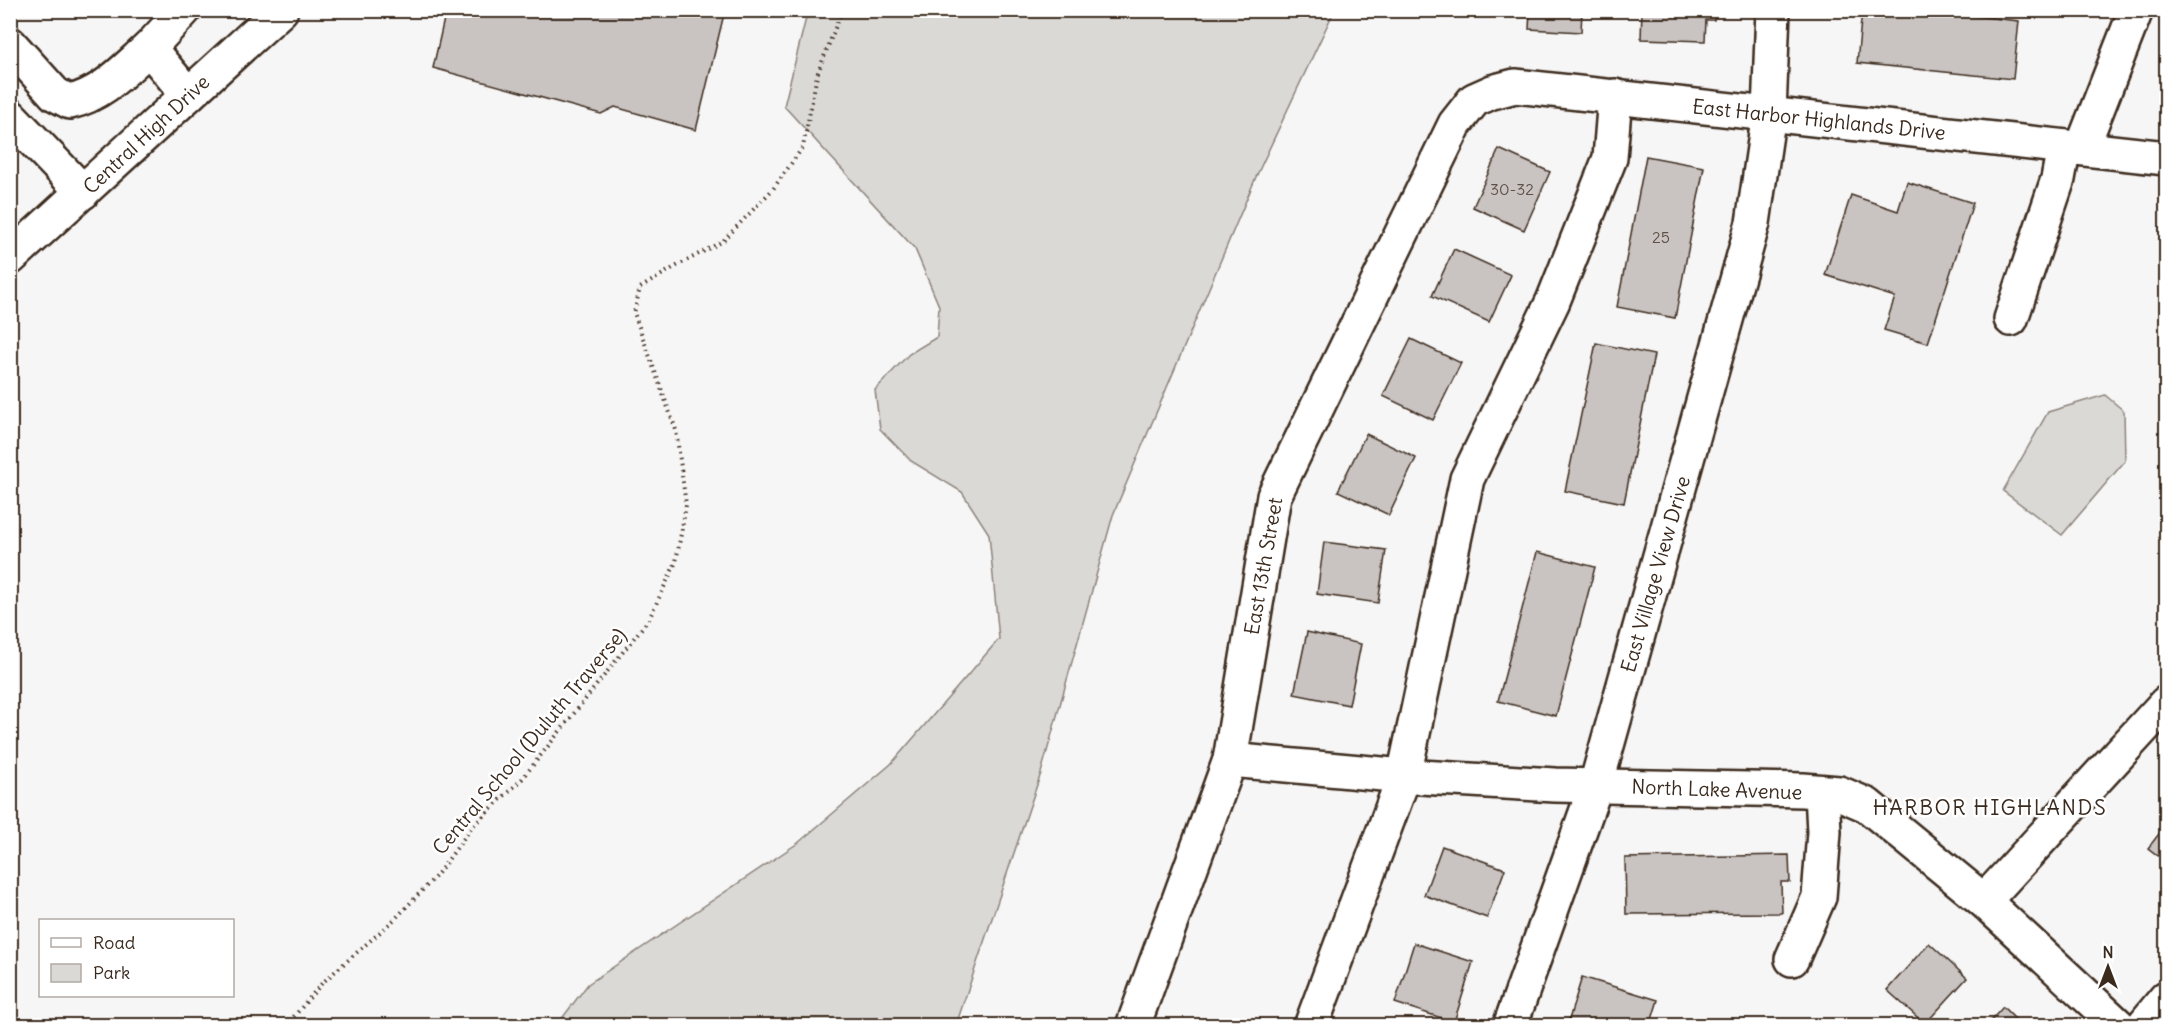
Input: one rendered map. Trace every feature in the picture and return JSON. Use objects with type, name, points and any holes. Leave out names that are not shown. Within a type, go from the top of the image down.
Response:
[{"type":"street","points":[[10,44],[55,94],[70,102],[86,98],[105,87],[149,48],[184,10]]},
{"type":"street","name":"Central High Drive","points":[[10,258],[281,10]]},
{"type":"street","points":[[1769,113],[1773,10]]},
{"type":"street","points":[[2011,319],[2058,179],[2136,10]]},
{"type":"street","points":[[149,48],[188,95]]},
{"type":"street","name":"East Harbor Highlands Drive","points":[[1474,99],[1515,86],[2166,158]]},
{"type":"street","points":[[1311,1026],[1404,776],[1467,479],[1553,301],[1610,158],[1615,96]]},
{"type":"street","name":"East 13th Street","points":[[1133,1026],[1230,760],[1274,496],[1455,124],[1474,99]]},
{"type":"street","name":"East Village View Drive","points":[[1510,1026],[1596,785],[1752,223],[1769,113]]},
{"type":"street","points":[[10,116],[83,192]]},
{"type":"street","points":[[1984,901],[2166,703]]},
{"type":"street","name":"North Lake Avenue","points":[[1230,760],[1404,776],[1839,793],[1868,805],[1984,901],[2119,1026]]},
{"type":"street","points":[[1792,959],[1819,897],[1824,832],[1822,792]]},
{"type":"street","points":[[2143,1026],[2166,999]]},
{"type":"path","name":"Central School (Duluth Traverse)","points":[[286,1026],[322,983],[395,919],[436,876],[473,826],[530,770],[649,619],[676,562],[686,505],[676,430],[634,313],[640,288],[723,241],[773,189],[802,147],[817,75],[842,10]]},
{"type":"green space","points":[[808,10],[1334,11],[1256,177],[1113,515],[1041,773],[956,1025],[557,1025],[588,984],[798,843],[891,764],[999,639],[989,534],[962,492],[911,461],[880,429],[875,390],[909,354],[937,337],[939,306],[915,249],[784,106]]},
{"type":"green space","points":[[2105,395],[2124,411],[2125,461],[2062,535],[2003,491],[2048,412]]},
{"type":"building","points":[[446,10],[725,10],[696,130],[615,107],[601,114],[433,68]]},
{"type":"building","points":[[1530,10],[1582,10],[1581,32],[1529,29]]},
{"type":"building","points":[[1642,10],[1715,10],[1714,20],[1706,20],[1705,41],[1641,39]]},
{"type":"building","points":[[1862,10],[1921,10],[2019,21],[2013,79],[1857,63]]},
{"type":"building","points":[[1499,149],[1550,172],[1524,230],[1473,207]]},
{"type":"building","points":[[1646,156],[1704,167],[1675,318],[1617,307]]},
{"type":"building","points":[[1907,182],[1973,203],[1928,343],[1884,330],[1895,297],[1825,275],[1851,195],[1898,211]]},
{"type":"building","points":[[1454,249],[1511,275],[1489,322],[1432,296]]},
{"type":"building","points":[[1411,339],[1461,363],[1433,420],[1383,396]]},
{"type":"building","points":[[1596,343],[1654,355],[1624,503],[1565,491]]},
{"type":"building","points":[[1366,434],[1416,458],[1389,515],[1338,491]]},
{"type":"building","points":[[1324,542],[1386,550],[1378,603],[1317,594]]},
{"type":"building","points":[[1537,552],[1595,567],[1556,716],[1498,701]]},
{"type":"building","points":[[1307,632],[1361,644],[1349,705],[1294,694]]},
{"type":"building","points":[[2166,825],[2166,862],[2148,848]]},
{"type":"building","points":[[1442,846],[1505,869],[1487,918],[1424,895]]},
{"type":"building","points":[[1789,855],[1790,882],[1781,882],[1782,913],[1626,914],[1625,858]]},
{"type":"building","points":[[1414,943],[1473,962],[1454,1022],[1395,1003]]},
{"type":"building","points":[[1929,943],[1967,978],[1925,1024],[1887,990]]},
{"type":"building","points":[[1582,977],[1658,1000],[1650,1026],[1567,1026]]},
{"type":"building","points":[[2003,1007],[2022,1026],[1986,1026]]},
{"type":"district","name":"HARBOR HIGHLANDS","points":[[1990,807]]}]
